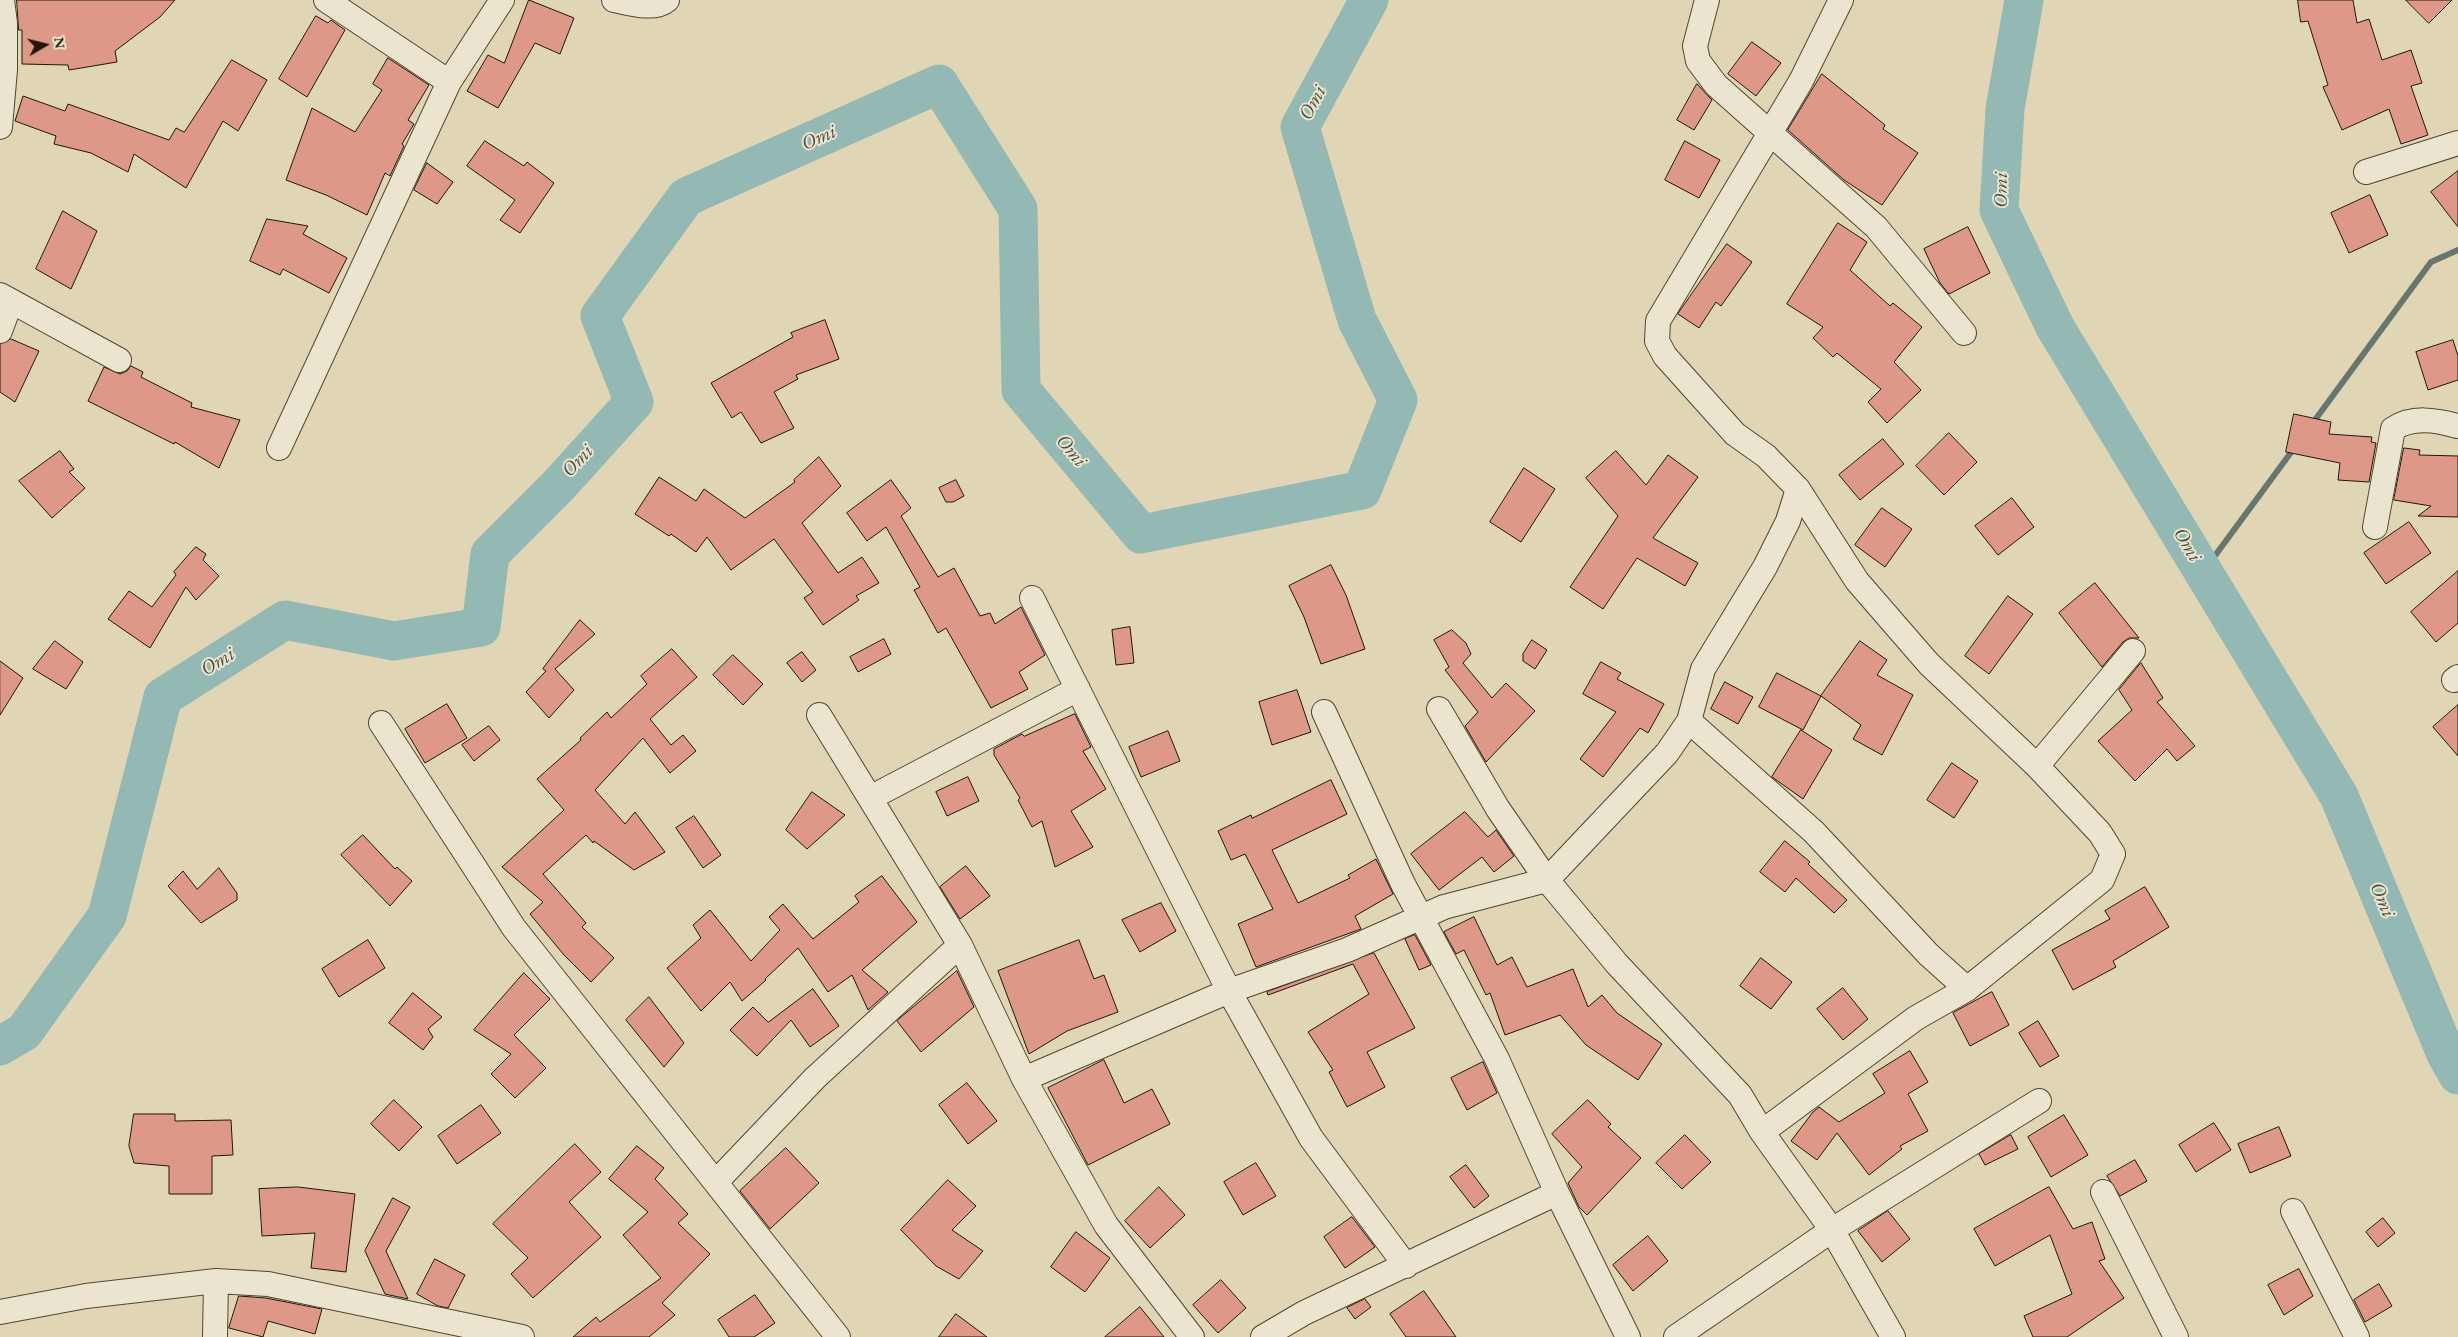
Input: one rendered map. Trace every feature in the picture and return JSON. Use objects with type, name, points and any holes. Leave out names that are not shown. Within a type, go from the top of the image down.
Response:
[{"type":"street","points":[[0,128],[5,70],[5,24],[2,0]]},
{"type":"street","points":[[326,0],[449,82]]},
{"type":"street","points":[[279,448],[449,82],[502,0]]},
{"type":"street","points":[[614,0],[645,5],[663,4],[667,0]]},
{"type":"street","points":[[1707,0],[1695,46],[1698,61],[1716,85],[1876,227],[1964,332]]},
{"type":"street","points":[[1762,1132],[1916,1018],[1967,989],[2102,880],[2113,854],[2100,834],[2037,766],[1929,664],[1863,588],[1798,490],[1766,456],[1735,434],[1665,356],[1657,341],[1658,321],[1801,81],[1841,0]]},
{"type":"street","points":[[2366,172],[2458,143]]},
{"type":"street","points":[[0,331],[5,298],[119,360]]},
{"type":"street","points":[[2375,526],[2393,429],[2403,422],[2436,420],[2458,426]]},
{"type":"street","points":[[1024,1079],[1229,991],[1346,950],[1444,907],[1547,880],[1666,753],[1689,721],[1703,669],[1766,567],[1788,521],[1798,490]]},
{"type":"street","points":[[1032,598],[1229,991],[1311,1138],[1406,1266]]},
{"type":"street","points":[[2037,766],[2133,651]]},
{"type":"street","points":[[870,798],[1078,688]]},
{"type":"street","points":[[1439,709],[1498,809],[1547,880],[1616,964],[1740,1095],[1762,1132],[1832,1230],[1893,1337]]},
{"type":"street","points":[[1324,712],[1420,917],[1497,1059],[1556,1193],[1628,1337]]},
{"type":"street","points":[[819,715],[960,945],[1024,1079],[1106,1225],[1192,1337]]},
{"type":"street","points":[[1689,721],[1814,832],[1929,955],[1967,989]]},
{"type":"street","points":[[381,722],[514,928],[838,1337]]},
{"type":"street","points":[[716,1182],[815,1078],[960,945]]},
{"type":"street","points":[[1676,1337],[1832,1230],[2039,1101]]},
{"type":"street","points":[[2103,1192],[2176,1337]]},
{"type":"street","points":[[1263,1337],[1304,1313],[1556,1193]]},
{"type":"street","points":[[2293,1211],[2357,1337]]},
{"type":"street","points":[[215,1337],[216,1281]]},
{"type":"street","points":[[0,1312],[86,1296],[216,1281],[268,1284],[522,1337]]},
{"type":"building","points":[[17,0],[175,0],[160,17],[115,51],[117,62],[69,70],[68,65],[22,64],[22,30],[19,30]]},
{"type":"building","points":[[529,0],[574,18],[560,54],[535,43],[498,108],[467,91],[488,55],[504,63]]},
{"type":"building","points":[[2298,0],[2353,0],[2357,23],[2369,19],[2382,60],[2411,50],[2422,83],[2411,86],[2428,135],[2401,144],[2389,109],[2342,130],[2323,87],[2328,85],[2308,21],[2301,22]]},
{"type":"building","points":[[2406,0],[2452,0],[2429,23]]},
{"type":"building","points":[[316,16],[328,23],[331,20],[345,30],[307,97],[279,79]]},
{"type":"building","points":[[1752,42],[1781,63],[1756,96],[1728,74]]},
{"type":"building","points":[[388,58],[429,85],[408,120],[414,124],[402,144],[404,146],[390,176],[385,173],[367,215],[326,195],[286,180],[312,108],[355,132],[382,90],[373,84]]},
{"type":"building","points":[[232,60],[267,80],[238,131],[223,121],[186,188],[134,154],[128,172],[91,153],[54,144],[56,136],[15,121],[23,96],[65,111],[68,104],[169,140],[176,128],[184,132]]},
{"type":"building","points":[[1822,74],[1885,125],[1883,129],[1918,153],[1882,205],[1844,180],[1788,130]]},
{"type":"building","points":[[1697,84],[1712,100],[1694,130],[1677,120]]},
{"type":"building","points":[[485,141],[524,166],[527,162],[554,183],[520,233],[500,220],[515,200],[467,166]]},
{"type":"building","points":[[1685,141],[1720,160],[1699,198],[1665,180]]},
{"type":"building","points":[[427,163],[453,182],[437,204],[414,190]]},
{"type":"building","points":[[2458,171],[2458,227],[2431,192]]},
{"type":"building","points":[[2370,195],[2388,235],[2349,253],[2331,213]]},
{"type":"building","points":[[63,211],[97,231],[71,289],[36,269]]},
{"type":"building","points":[[267,219],[308,226],[303,234],[347,258],[329,293],[283,269],[280,275],[250,261]]},
{"type":"building","points":[[1838,223],[1867,242],[1850,270],[1890,306],[1893,303],[1922,327],[1894,362],[1921,390],[1887,423],[1868,402],[1881,389],[1837,353],[1833,357],[1813,338],[1823,327],[1787,304]]},
{"type":"building","points":[[1968,227],[1990,273],[1949,294],[1940,283],[1924,249]]},
{"type":"building","points":[[1727,244],[1752,262],[1721,306],[1716,302],[1699,328],[1678,314]]},
{"type":"building","points":[[825,320],[839,359],[796,375],[798,379],[774,392],[794,428],[761,443],[741,412],[732,418],[711,383],[793,337],[791,333]]},
{"type":"building","points":[[11,339],[39,351],[15,402],[0,392],[0,344]]},
{"type":"building","points":[[2453,340],[2458,356],[2458,380],[2428,390],[2416,352]]},
{"type":"building","points":[[131,366],[143,372],[141,377],[192,403],[191,407],[240,420],[219,468],[175,442],[174,444],[88,401],[104,367],[120,374],[127,371]]},
{"type":"building","points":[[2294,414],[2331,422],[2329,434],[2372,437],[2371,442],[2376,443],[2369,482],[2338,480],[2340,463],[2286,452]]},
{"type":"building","points":[[1949,433],[1977,462],[1944,495],[1916,466]]},
{"type":"building","points":[[1883,439],[1904,464],[1860,500],[1839,475]]},
{"type":"building","points":[[2404,448],[2420,450],[2419,455],[2458,456],[2458,517],[2418,516],[2431,506],[2394,500]]},
{"type":"building","points":[[60,451],[74,469],[69,472],[85,488],[52,518],[19,481]]},
{"type":"building","points":[[1616,451],[1646,485],[1668,455],[1698,477],[1653,538],[1698,563],[1685,586],[1637,558],[1603,609],[1570,587],[1618,516],[1586,478]]},
{"type":"building","points":[[819,457],[841,486],[802,523],[838,573],[862,557],[879,583],[856,596],[859,600],[823,625],[804,598],[813,592],[774,539],[731,570],[707,537],[696,552],[671,534],[669,536],[635,514],[659,477],[696,501],[704,489],[745,518],[795,482],[794,480]]},
{"type":"building","points":[[1524,468],[1555,489],[1521,542],[1490,522]]},
{"type":"building","points":[[891,480],[911,508],[901,516],[938,577],[954,568],[980,616],[990,613],[995,624],[1021,607],[1045,655],[1019,672],[1028,689],[991,708],[946,628],[938,633],[914,590],[920,587],[886,527],[867,541],[847,513]]},
{"type":"building","points":[[956,480],[964,496],[953,502],[946,502],[939,488]]},
{"type":"building","points":[[2012,498],[2034,527],[1998,555],[1975,526]]},
{"type":"building","points":[[1882,508],[1912,529],[1885,567],[1855,545]]},
{"type":"building","points":[[2409,522],[2431,553],[2386,584],[2364,553]]},
{"type":"building","points":[[196,547],[206,554],[203,560],[219,576],[196,600],[186,587],[150,648],[108,619],[129,591],[152,607],[176,575],[174,572]]},
{"type":"building","points":[[1331,565],[1346,595],[1365,649],[1321,664],[1304,617],[1289,586]]},
{"type":"building","points":[[2458,571],[2458,623],[2436,642],[2411,612]]},
{"type":"building","points":[[2095,583],[2139,638],[2129,638],[2123,642],[2102,667],[2059,613]]},
{"type":"building","points":[[2008,596],[2033,614],[1989,674],[1965,656]]},
{"type":"building","points":[[580,620],[595,634],[555,669],[574,690],[549,718],[526,692],[546,671],[543,669]]},
{"type":"building","points":[[1130,627],[1134,663],[1116,665],[1112,630]]},
{"type":"building","points":[[1452,630],[1466,643],[1471,654],[1463,663],[1492,698],[1506,683],[1535,711],[1486,762],[1465,726],[1478,712],[1445,670],[1449,667],[1434,640]]},
{"type":"building","points":[[884,639],[891,654],[858,672],[850,657]]},
{"type":"building","points":[[1532,640],[1547,650],[1535,669],[1523,661],[1523,654]]},
{"type":"building","points":[[55,641],[83,662],[66,689],[33,669]]},
{"type":"building","points":[[1860,641],[1887,660],[1877,675],[1913,695],[1882,755],[1853,739],[1861,725],[1821,696]]},
{"type":"building","points":[[672,649],[697,677],[650,719],[671,745],[683,735],[696,751],[670,773],[643,738],[595,790],[625,824],[635,812],[665,852],[634,870],[594,841],[593,843],[586,835],[543,874],[586,923],[582,927],[614,958],[591,982],[564,955],[530,914],[543,902],[502,867],[564,810],[537,779],[581,740],[580,738],[607,712],[611,718],[647,684],[641,676]]},
{"type":"building","points":[[802,652],[816,670],[802,682],[787,663]]},
{"type":"building","points":[[733,655],[763,684],[743,705],[713,675]]},
{"type":"building","points":[[0,661],[23,678],[0,715]]},
{"type":"building","points":[[1601,662],[1621,673],[1617,679],[1664,704],[1648,733],[1640,728],[1603,777],[1580,759],[1616,712],[1583,694]]},
{"type":"building","points":[[2141,663],[2163,698],[2157,702],[2195,746],[2177,761],[2167,749],[2135,781],[2098,741],[2132,710],[2119,690]]},
{"type":"building","points":[[1777,673],[1821,696],[1803,730],[1759,707]]},
{"type":"building","points":[[1725,682],[1753,697],[1738,724],[1711,709]]},
{"type":"building","points":[[1297,690],[1311,732],[1272,745],[1259,702]]},
{"type":"building","points":[[447,704],[467,738],[425,763],[405,729]]},
{"type":"building","points":[[2458,705],[2458,756],[2433,727]]},
{"type":"building","points":[[1075,714],[1091,747],[1083,751],[1106,789],[1071,811],[1093,847],[1055,867],[1042,821],[1032,827],[1018,800],[1020,798],[994,755],[994,749],[1022,734],[1024,736]]},
{"type":"building","points":[[489,726],[500,740],[474,761],[462,745]]},
{"type":"building","points":[[1801,730],[1832,750],[1803,799],[1772,777]]},
{"type":"building","points":[[1168,731],[1180,761],[1141,777],[1129,747]]},
{"type":"building","points":[[1952,763],[1978,781],[1954,818],[1927,800]]},
{"type":"building","points":[[968,777],[979,801],[947,816],[936,792]]},
{"type":"building","points":[[1331,780],[1347,814],[1272,850],[1298,903],[1350,878],[1348,875],[1376,859],[1393,894],[1355,916],[1361,929],[1256,967],[1238,924],[1273,909],[1245,854],[1231,860],[1218,831],[1251,815],[1252,818]]},
{"type":"building","points":[[812,792],[845,815],[807,849],[786,830]]},
{"type":"building","points":[[1465,812],[1488,837],[1496,830],[1514,856],[1494,872],[1482,857],[1439,890],[1411,854]]},
{"type":"building","points":[[694,816],[721,855],[703,868],[676,828]]},
{"type":"building","points":[[363,835],[395,869],[397,867],[412,881],[390,906],[341,855]]},
{"type":"building","points":[[1785,841],[1810,862],[1808,864],[1847,900],[1834,913],[1796,878],[1785,892],[1760,872]]},
{"type":"building","points":[[966,866],[990,896],[960,919],[940,887]]},
{"type":"building","points":[[219,868],[237,893],[237,900],[201,923],[168,886],[183,871],[197,889]]},
{"type":"building","points":[[882,876],[917,922],[862,970],[888,992],[868,1010],[852,975],[828,992],[798,948],[742,1001],[730,982],[701,1011],[667,968],[701,938],[693,925],[710,910],[751,961],[780,930],[769,917],[783,904],[813,939],[859,902],[855,896]]},
{"type":"building","points":[[2145,887],[2169,927],[2113,961],[2116,967],[2073,990],[2052,950],[2110,919],[2105,911]]},
{"type":"building","points":[[1161,903],[1176,931],[1140,952],[1122,920]]},
{"type":"building","points":[[1474,917],[1497,965],[1512,957],[1527,987],[1573,969],[1588,1007],[1602,995],[1617,1013],[1662,1044],[1638,1080],[1586,1045],[1560,1015],[1505,1035],[1490,993],[1486,995],[1464,950],[1456,954],[1444,932]]},
{"type":"building","points":[[1415,935],[1431,965],[1419,970],[1405,939]]},
{"type":"building","points":[[368,940],[385,968],[339,997],[322,969]]},
{"type":"building","points":[[1079,940],[1094,979],[1104,975],[1118,1012],[1067,1031],[1029,1054],[998,971]]},
{"type":"building","points":[[1374,953],[1415,1028],[1367,1052],[1385,1087],[1347,1107],[1329,1072],[1333,1070],[1308,1032],[1369,994],[1353,964],[1268,995],[1267,992]]},
{"type":"building","points":[[1761,958],[1792,982],[1771,1009],[1740,986]]},
{"type":"building","points":[[957,971],[974,1007],[921,1052],[897,1021]]},
{"type":"building","points":[[524,973],[550,999],[514,1035],[546,1068],[515,1098],[491,1074],[511,1054],[474,1030]]},
{"type":"building","points":[[1843,988],[1868,1019],[1843,1040],[1817,1009]]},
{"type":"building","points":[[813,989],[839,1026],[810,1047],[791,1020],[757,1056],[730,1030],[753,1007],[768,1022]]},
{"type":"building","points":[[1992,992],[2009,1025],[1970,1046],[1953,1013]]},
{"type":"building","points":[[413,993],[442,1017],[428,1029],[433,1037],[423,1050],[389,1023]]},
{"type":"building","points":[[649,997],[684,1043],[664,1067],[626,1020]]},
{"type":"building","points":[[2038,1021],[2059,1056],[2040,1067],[2019,1033]]},
{"type":"building","points":[[1910,1051],[1928,1082],[1908,1094],[1928,1131],[1900,1146],[1902,1149],[1869,1175],[1837,1133],[1817,1160],[1791,1141],[1819,1107],[1839,1122],[1885,1093],[1873,1074]]},
{"type":"building","points":[[1104,1060],[1124,1103],[1152,1089],[1170,1124],[1088,1165],[1048,1088]]},
{"type":"building","points":[[1483,1062],[1497,1093],[1467,1110],[1451,1078]]},
{"type":"building","points":[[967,1083],[997,1121],[968,1144],[939,1105]]},
{"type":"building","points":[[394,1100],[422,1127],[399,1151],[371,1124]]},
{"type":"building","points":[[1588,1100],[1611,1124],[1608,1127],[1641,1158],[1587,1215],[1579,1207],[1568,1183],[1582,1167],[1552,1134]]},
{"type":"building","points":[[481,1105],[501,1133],[457,1164],[438,1136]]},
{"type":"building","points":[[134,1114],[175,1114],[175,1121],[231,1120],[233,1155],[212,1156],[212,1194],[169,1194],[169,1166],[134,1163],[129,1146]]},
{"type":"building","points":[[2064,1115],[2088,1155],[2051,1177],[2028,1137]]},
{"type":"building","points":[[2214,1123],[2231,1150],[2196,1172],[2179,1145]]},
{"type":"building","points":[[2279,1127],[2291,1156],[2250,1173],[2238,1144]]},
{"type":"building","points":[[1685,1135],[1711,1162],[1682,1189],[1656,1163]]},
{"type":"building","points":[[2011,1135],[2018,1149],[1985,1165],[1979,1154]]},
{"type":"building","points":[[575,1144],[601,1172],[569,1202],[601,1237],[533,1298],[511,1274],[528,1258],[493,1224]]},
{"type":"building","points":[[637,1146],[664,1168],[655,1179],[688,1214],[678,1223],[710,1254],[662,1303],[675,1315],[649,1337],[573,1337],[596,1317],[600,1322],[661,1278],[623,1235],[648,1212],[609,1179]]},
{"type":"building","points":[[786,1148],[819,1183],[770,1229],[740,1191]]},
{"type":"building","points":[[2135,1160],[2147,1181],[2120,1196],[2107,1176]]},
{"type":"building","points":[[1256,1163],[1276,1196],[1243,1215],[1224,1182]]},
{"type":"building","points":[[1466,1165],[1489,1196],[1474,1208],[1450,1177]]},
{"type":"building","points":[[948,1180],[976,1206],[952,1230],[983,1251],[959,1279],[936,1266],[901,1230]]},
{"type":"building","points":[[298,1187],[355,1194],[346,1272],[311,1268],[315,1233],[262,1236],[259,1189]]},
{"type":"building","points":[[1159,1187],[1185,1215],[1150,1248],[1125,1221]]},
{"type":"building","points":[[2049,1187],[2073,1229],[2092,1222],[2105,1259],[2099,1261],[2124,1298],[2067,1337],[2033,1337],[2024,1316],[2072,1294],[2050,1235],[1995,1266],[1974,1229]]},
{"type":"building","points":[[393,1198],[410,1207],[386,1251],[408,1299],[385,1294],[365,1251]]},
{"type":"building","points":[[1888,1211],[1910,1239],[1882,1262],[1858,1231]]},
{"type":"building","points":[[1352,1217],[1375,1247],[1345,1268],[1324,1237]]},
{"type":"building","points":[[2383,1218],[2395,1233],[2378,1247],[2366,1232]]},
{"type":"building","points":[[1076,1232],[1110,1258],[1085,1292],[1051,1267]]},
{"type":"building","points":[[1648,1236],[1668,1261],[1633,1291],[1613,1265]]},
{"type":"building","points":[[435,1259],[465,1275],[448,1308],[438,1306],[417,1294]]},
{"type":"building","points":[[2299,1269],[2313,1296],[2284,1315],[2268,1285]]},
{"type":"building","points":[[1221,1280],[1246,1308],[1218,1333],[1193,1305]]},
{"type":"building","points":[[2379,1284],[2392,1306],[2365,1322],[2354,1300]]},
{"type":"building","points":[[1424,1291],[1456,1337],[1406,1337],[1390,1314]]},
{"type":"building","points":[[755,1295],[775,1323],[754,1337],[729,1337],[718,1320]]},
{"type":"building","points":[[239,1296],[266,1298],[322,1309],[315,1334],[268,1321],[263,1337],[229,1328]]},
{"type":"building","points":[[1365,1299],[1371,1307],[1355,1319],[1347,1308]]},
{"type":"building","points":[[1140,1307],[1164,1337],[1105,1337]]},
{"type":"building","points":[[956,1314],[987,1337],[939,1337]]},
{"type":"waterway","name":"Omi","points":[[0,1046],[24,1032],[107,916],[163,697],[285,620],[394,641],[481,627],[490,554],[559,485],[634,402],[600,316],[686,197],[939,84],[1018,209],[1021,390],[1141,534],[1362,490],[1398,400],[1357,320],[1300,127],[1369,0]]},
{"type":"waterway","name":"Omi","points":[[2024,0],[2005,109],[1999,210],[2055,327],[2339,796],[2446,1054],[2458,1075]]},
{"type":"waterway","points":[[2312,424],[2431,262],[2458,250]]},
{"type":"waterway","points":[[2203,572],[2295,447]]}]
